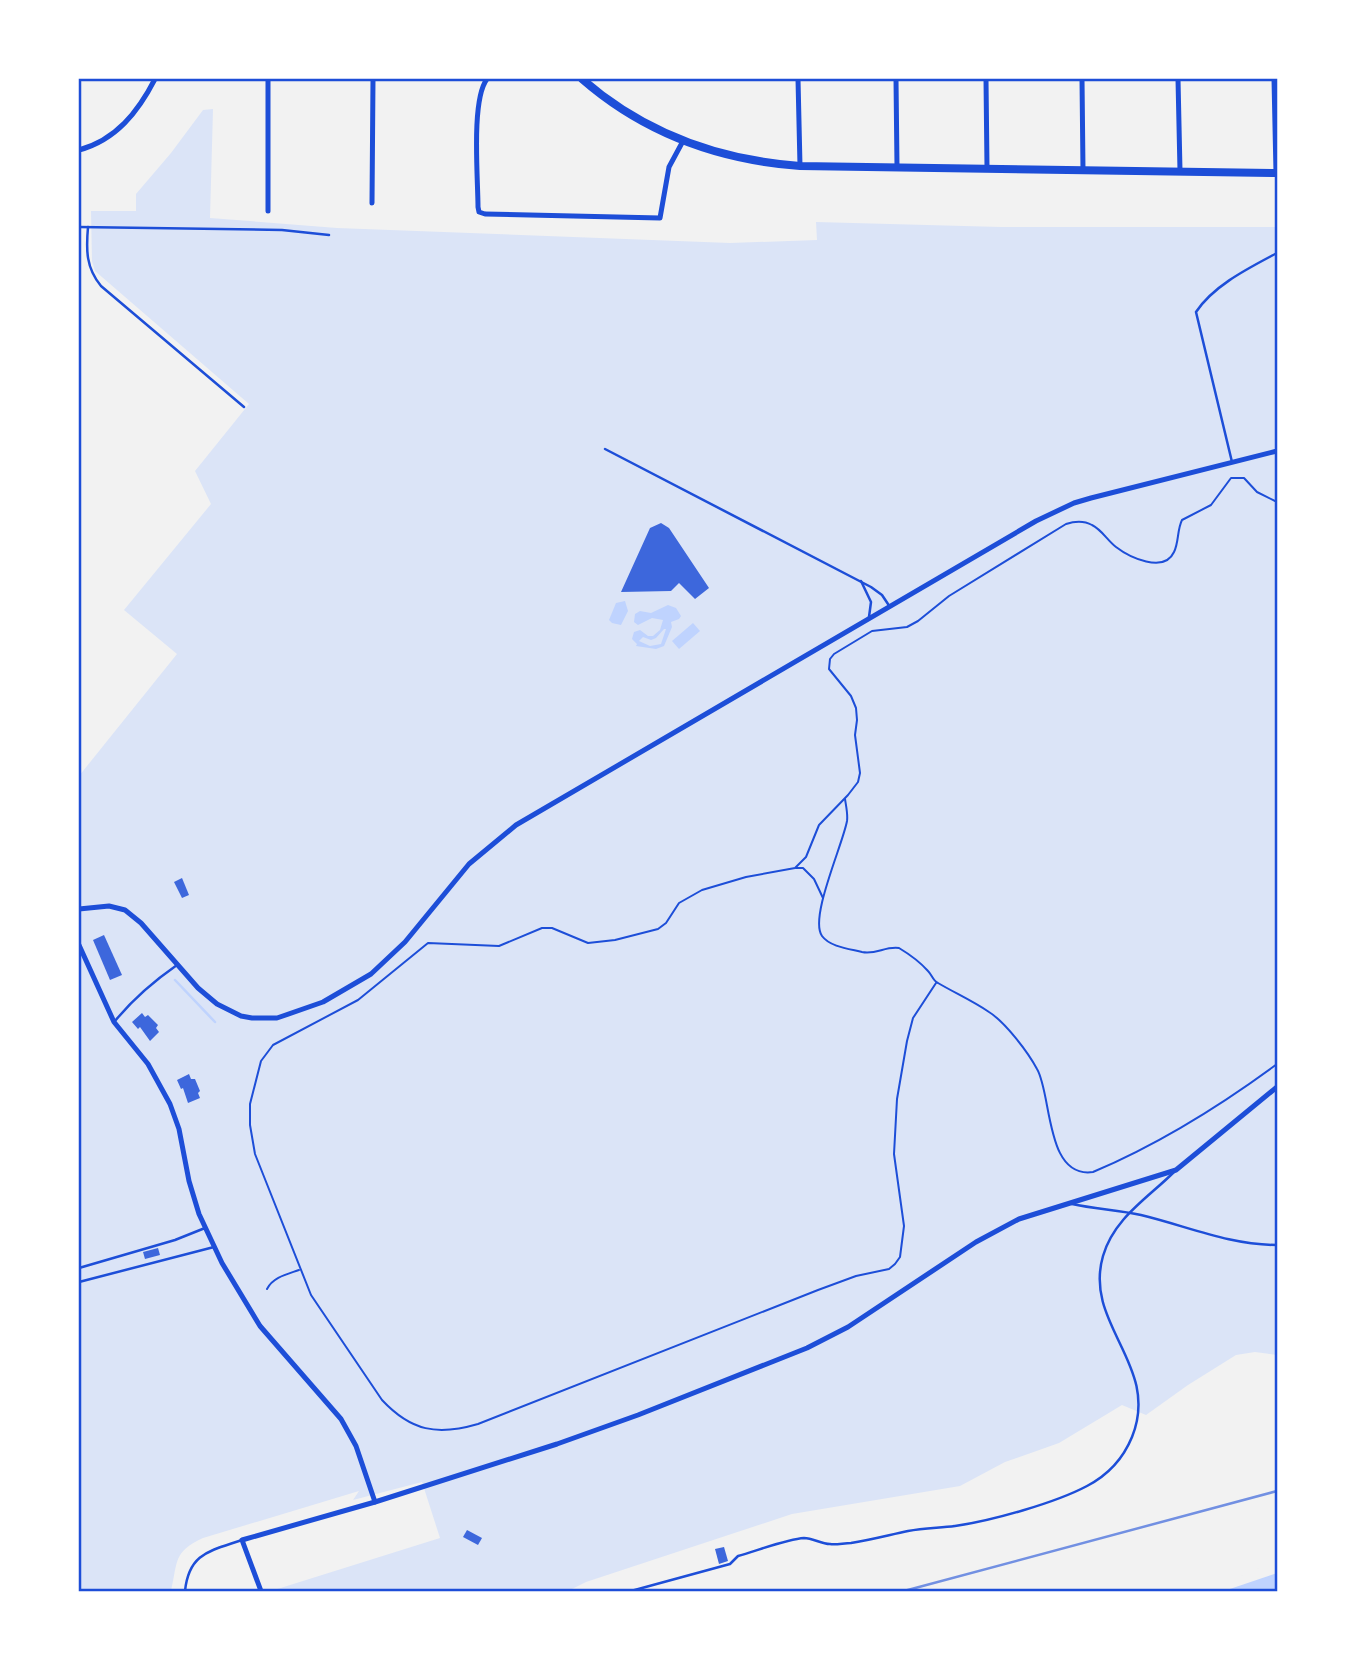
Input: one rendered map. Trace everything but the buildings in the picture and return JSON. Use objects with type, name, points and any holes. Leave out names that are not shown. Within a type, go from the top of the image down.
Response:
[{"type":"main road","points":[[582,79],[631,116],[683,141],[735,158],[800,166],[1277,173]]},
{"type":"street","points":[[79,150],[103,141],[121,128],[146,97],[155,79]]},
{"type":"street","points":[[268,79],[268,211]]},
{"type":"street","points":[[372,203],[373,79]]},
{"type":"street","points":[[487,79],[480,95],[478,111],[480,212],[485,214],[660,218],[669,167],[683,141]]},
{"type":"street","points":[[798,79],[800,166]]},
{"type":"street","points":[[896,79],[897,167]]},
{"type":"street","points":[[986,79],[987,168]]},
{"type":"street","points":[[1082,79],[1083,170]]},
{"type":"street","points":[[1178,79],[1180,172]]},
{"type":"street","points":[[1274,79],[1277,173]]},
{"type":"street","points":[[79,909],[109,906],[125,910],[141,923],[207,996],[241,1016],[277,1018],[323,1002],[357,984],[387,961],[469,864],[516,825],[1037,521],[1074,503],[1277,451]]},
{"type":"street","points":[[79,945],[114,1022],[148,1064],[170,1104],[179,1129],[194,1198],[214,1247],[244,1303],[260,1326],[346,1427],[356,1446],[375,1502]]},
{"type":"street","points":[[261,1591],[242,1540],[375,1502],[598,1430],[807,1348],[848,1327],[992,1233],[1019,1219],[1176,1170],[1277,1087]]},
{"type":"lane","points":[[79,227],[282,230],[329,235]]},
{"type":"lane","points":[[88,227],[88,262],[93,277],[244,407]]},
{"type":"lane","points":[[1232,462],[1196,312],[1202,303],[1246,269],[1277,253]]},
{"type":"lane","points":[[606,449],[861,581],[881,595],[890,607]]},
{"type":"lane","points":[[861,581],[871,602],[868,620]]},
{"type":"lane","points":[[114,1022],[126,1007],[177,965]]},
{"type":"lane","points":[[631,1591],[730,1564],[738,1556],[805,1538],[829,1544],[956,1526],[1051,1500],[1087,1486],[1119,1461],[1128,1447],[1140,1406],[1134,1375],[1109,1322],[1100,1286],[1103,1254],[1128,1213],[1176,1170]]},
{"type":"lane","points":[[1067,1203],[1128,1213],[1217,1238],[1277,1245]]},
{"type":"lane","points":[[79,1268],[175,1240],[205,1228]]},
{"type":"lane","points":[[79,1282],[214,1247]]},
{"type":"lane","points":[[185,1591],[187,1574],[200,1556],[242,1540]]},
{"type":"path","points":[[795,869],[806,857],[819,825],[858,782],[860,773],[855,735],[858,720],[851,696],[829,669],[830,659],[834,654],[872,631],[906,627],[918,621],[949,596],[1066,524],[1085,522],[1094,526],[1118,549],[1146,561],[1156,562],[1164,561],[1175,552],[1182,520],[1211,505],[1231,478],[1244,478],[1257,492],[1277,502]]},
{"type":"path","points":[[845,798],[846,822],[818,928],[824,939],[872,954],[887,948],[899,948],[929,972],[936,983],[990,1012],[1037,1068],[1044,1083],[1050,1127],[1061,1154],[1078,1171],[1085,1173],[1104,1167],[1171,1135],[1277,1063]]},
{"type":"path","points":[[824,899],[809,872],[803,868],[746,877],[702,890],[679,904],[659,929],[607,942],[588,943],[552,928],[542,928],[499,946],[428,943],[358,1000],[273,1045],[265,1052],[254,1082],[250,1104],[255,1154],[311,1295],[382,1400],[394,1413],[420,1427],[455,1431],[818,1290],[856,1276],[889,1269],[900,1257],[904,1226],[894,1154],[897,1099],[914,1018],[936,983]]},
{"type":"path","points":[[267,1289],[277,1278],[300,1270]]},
{"type":"shaded area","points":[[213,109],[210,218],[337,228],[730,243],[817,240],[816,222],[1001,227],[1277,227],[1277,1355],[1255,1352],[1236,1355],[1146,1415],[1122,1405],[1059,1443],[1005,1462],[960,1486],[792,1514],[586,1582],[568,1591],[271,1591],[440,1538],[422,1482],[353,1500],[359,1491],[203,1538],[186,1548],[178,1558],[171,1591],[79,1591],[79,776],[177,654],[124,610],[211,504],[195,471],[249,404],[95,271],[92,261],[91,211],[136,211],[136,194],[203,110]]},
{"type":"water","points":[[625,601],[628,611],[621,625],[612,623],[609,620],[616,603]]},
{"type":"water","points":[[668,605],[676,608],[681,616],[671,622],[672,627],[664,646],[656,649],[636,646],[632,639],[634,632],[640,630],[653,636],[660,630],[663,620],[652,618],[638,625],[634,622],[635,614],[640,611],[651,613]],"holes":[[[666,629],[661,644],[650,646],[639,641],[643,637],[651,640],[656,638]]]},
{"type":"water","points":[[693,623],[700,631],[679,649],[672,641]]},
{"type":"water","points":[[1277,1564],[1277,1591],[1214,1591]]},
{"type":"pier","points":[[1277,1560],[1277,1573],[1224,1591],[1211,1591],[1213,1588]]},
{"type":"waterway","points":[[175,980],[215,1022]]},
{"type":"railway","points":[[904,1591],[1277,1491]]}]
